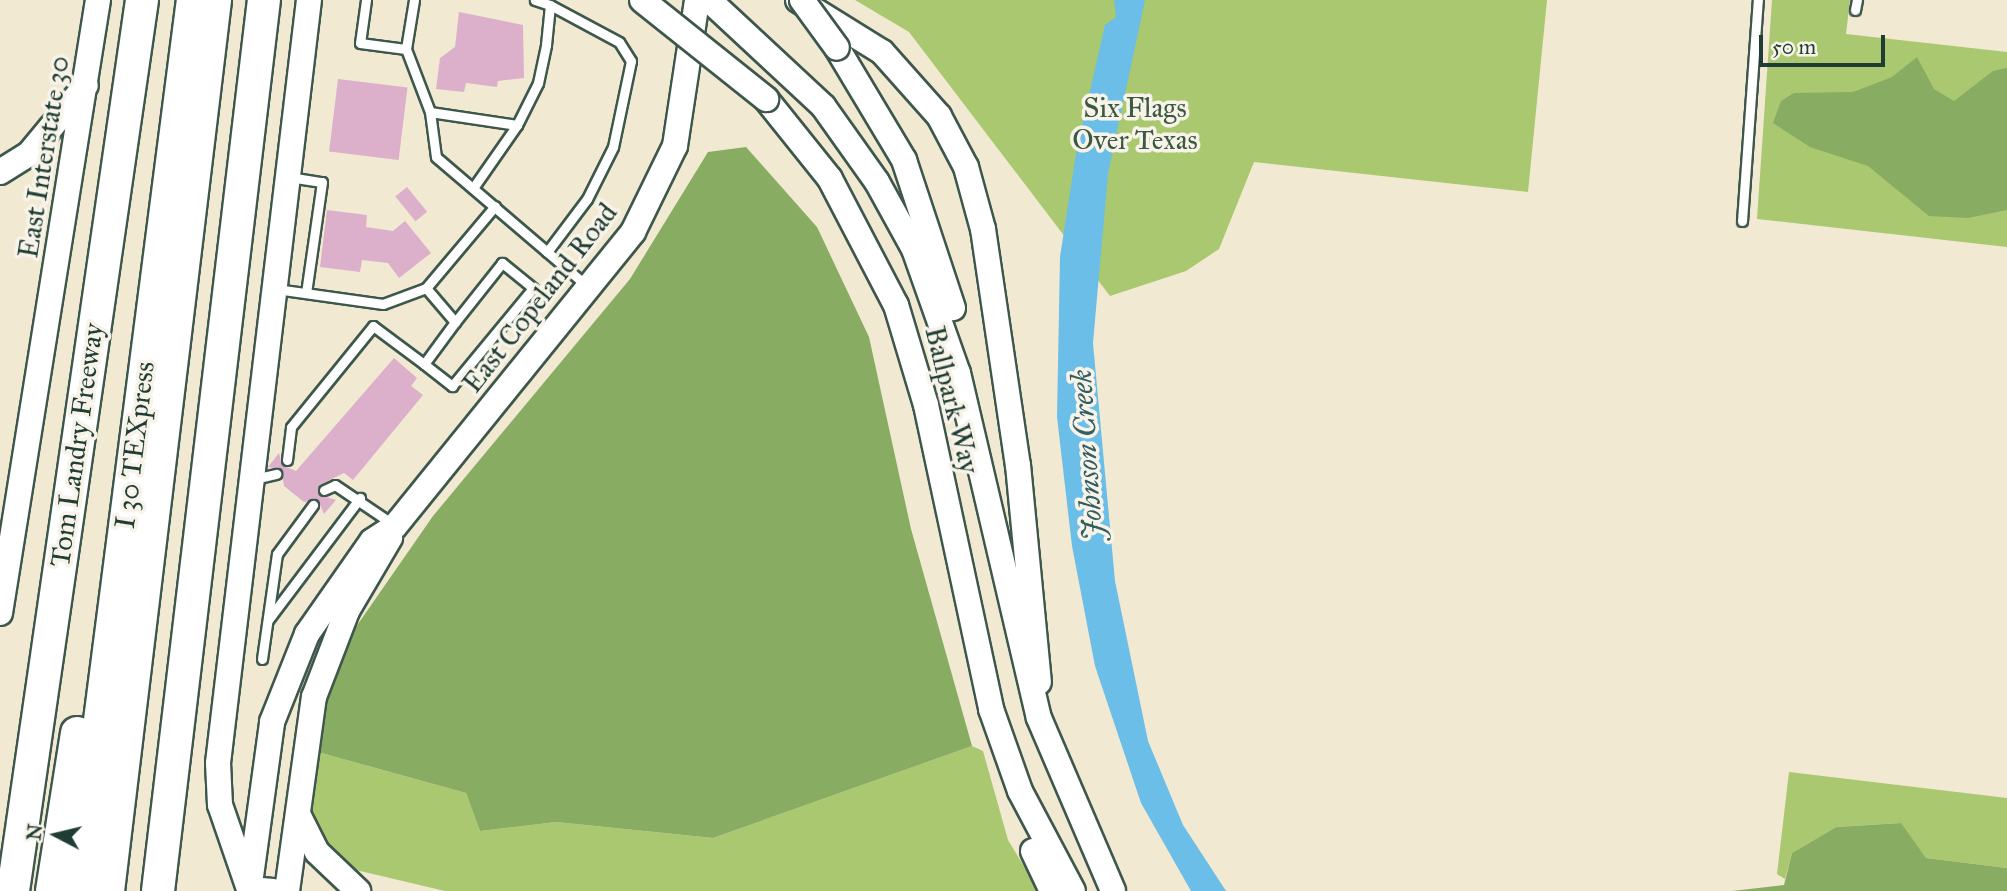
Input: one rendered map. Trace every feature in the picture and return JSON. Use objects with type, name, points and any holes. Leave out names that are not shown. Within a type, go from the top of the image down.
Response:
[{"type":"highway","name":"Tom Landry Freeway","points":[[13,891],[142,0]]},
{"type":"highway","name":"I 30 TEXpress","points":[[78,891],[193,0]]},
{"type":"highway","name":"I 30 TEXpress","points":[[107,891],[215,0]]},
{"type":"highway","points":[[123,891],[230,0]]},
{"type":"highway","points":[[158,891],[264,0]]},
{"type":"highway","points":[[52,891],[84,688],[124,534]]},
{"type":"main road","name":"East Interstate 30","points":[[0,613],[86,85],[97,0]]},
{"type":"main road","points":[[257,890],[220,805],[218,763],[249,481],[309,0]]},
{"type":"main road","name":"Ballpark Way","points":[[642,0],[766,99],[830,179],[897,305],[926,405],[988,700],[1031,814],[1073,891]]},
{"type":"main road","name":"East Copeland Road","points":[[287,891],[319,681],[347,611],[395,526],[633,232],[668,164],[697,0]]},
{"type":"main road","name":"Ballpark Way","points":[[709,0],[792,73],[860,155],[914,249],[949,340],[1039,718],[1113,891]]},
{"type":"main road","points":[[801,0],[837,48],[892,136],[927,220],[974,387],[986,488]]},
{"type":"main road","points":[[801,0],[844,23],[899,69],[939,116],[973,188],[1018,465],[1038,639],[1039,718]]},
{"type":"main road","points":[[0,172],[29,154],[86,85]]},
{"type":"main road","name":"East Copeland Road","points":[[257,890],[268,742],[294,659],[338,585],[372,541],[395,526]]},
{"type":"main road","points":[[298,814],[317,852],[358,891]]},
{"type":"main road","points":[[1031,814],[1027,838],[1052,891]]},
{"type":"lane","points":[[366,0],[360,43],[406,49]]},
{"type":"lane","points":[[414,0],[406,49],[430,112],[436,157],[590,288]]},
{"type":"lane","points":[[535,0],[550,5],[619,42],[631,61],[613,147],[587,199],[547,252]]},
{"type":"lane","points":[[1742,221],[1758,0]]},
{"type":"lane","points":[[473,188],[517,125],[538,83],[550,5]]},
{"type":"lane","points":[[430,112],[517,125]]},
{"type":"lane","points":[[286,177],[323,182],[306,293]]},
{"type":"lane","points":[[273,288],[383,304],[426,288],[495,206]]},
{"type":"lane","points":[[287,460],[291,427],[373,326],[452,386],[533,288],[502,263],[425,364]]},
{"type":"lane","points":[[426,288],[455,322]]},
{"type":"lane","points":[[249,481],[276,474]]},
{"type":"lane","points":[[324,491],[335,485],[360,498],[395,526]]},
{"type":"lane","points":[[268,620],[360,498]]},
{"type":"lane","points":[[262,659],[277,554],[313,505]]},
{"type":"green space","name":"Six Flags Over Texas","points":[[855,0],[1547,0],[1528,192],[1254,162],[1219,249],[1186,271],[1110,296],[909,32]]},
{"type":"green space","points":[[1772,0],[1850,0],[1846,34],[2007,52],[2007,247],[1757,219]]},
{"type":"green space","points":[[1917,57],[1934,89],[1954,101],[1993,71],[2007,68],[2007,210],[1968,218],[1929,216],[1868,166],[1810,147],[1773,123],[1781,101],[1794,93],[1853,92],[1892,77]]},
{"type":"green space","points":[[746,147],[817,227],[869,337],[911,529],[972,746],[713,838],[556,822],[480,831],[466,793],[314,751],[342,647],[433,516],[630,279],[708,152]]},
{"type":"green space","points":[[972,746],[983,751],[1008,840],[1039,891],[445,891],[343,867],[315,830],[312,808],[314,751],[466,793],[480,831],[556,822],[713,838]]},
{"type":"green space","points":[[1789,772],[2007,798],[2007,868],[1926,858],[1900,823],[1836,827],[1792,853],[1785,879],[1777,874]]},
{"type":"green space","points":[[1901,823],[1926,858],[2007,868],[2007,891],[1732,891],[1784,885],[1792,853],[1836,827]]},
{"type":"water","name":"Johnson Creek","points":[[1114,0],[1145,0],[1108,174],[1093,343],[1115,581],[1148,741],[1183,825],[1226,891],[1191,891],[1141,803],[1095,666],[1072,546],[1057,417],[1060,257],[1077,147],[1105,25],[1116,17]]},
{"type":"building","points":[[459,12],[523,25],[524,78],[498,81],[497,87],[466,83],[464,92],[436,89],[440,58],[455,47]]},
{"type":"building","points":[[338,79],[407,88],[399,160],[329,151]]},
{"type":"building","points":[[407,187],[427,212],[415,221],[395,196]]},
{"type":"building","points":[[327,210],[367,215],[366,227],[393,231],[405,221],[431,253],[399,278],[388,263],[362,260],[360,272],[320,267]]},
{"type":"building","points":[[394,358],[417,378],[411,386],[423,395],[353,480],[344,473],[319,485],[319,495],[336,500],[324,514],[318,500],[304,502],[284,486],[281,469],[268,467],[279,453],[282,465],[296,471]]}]
